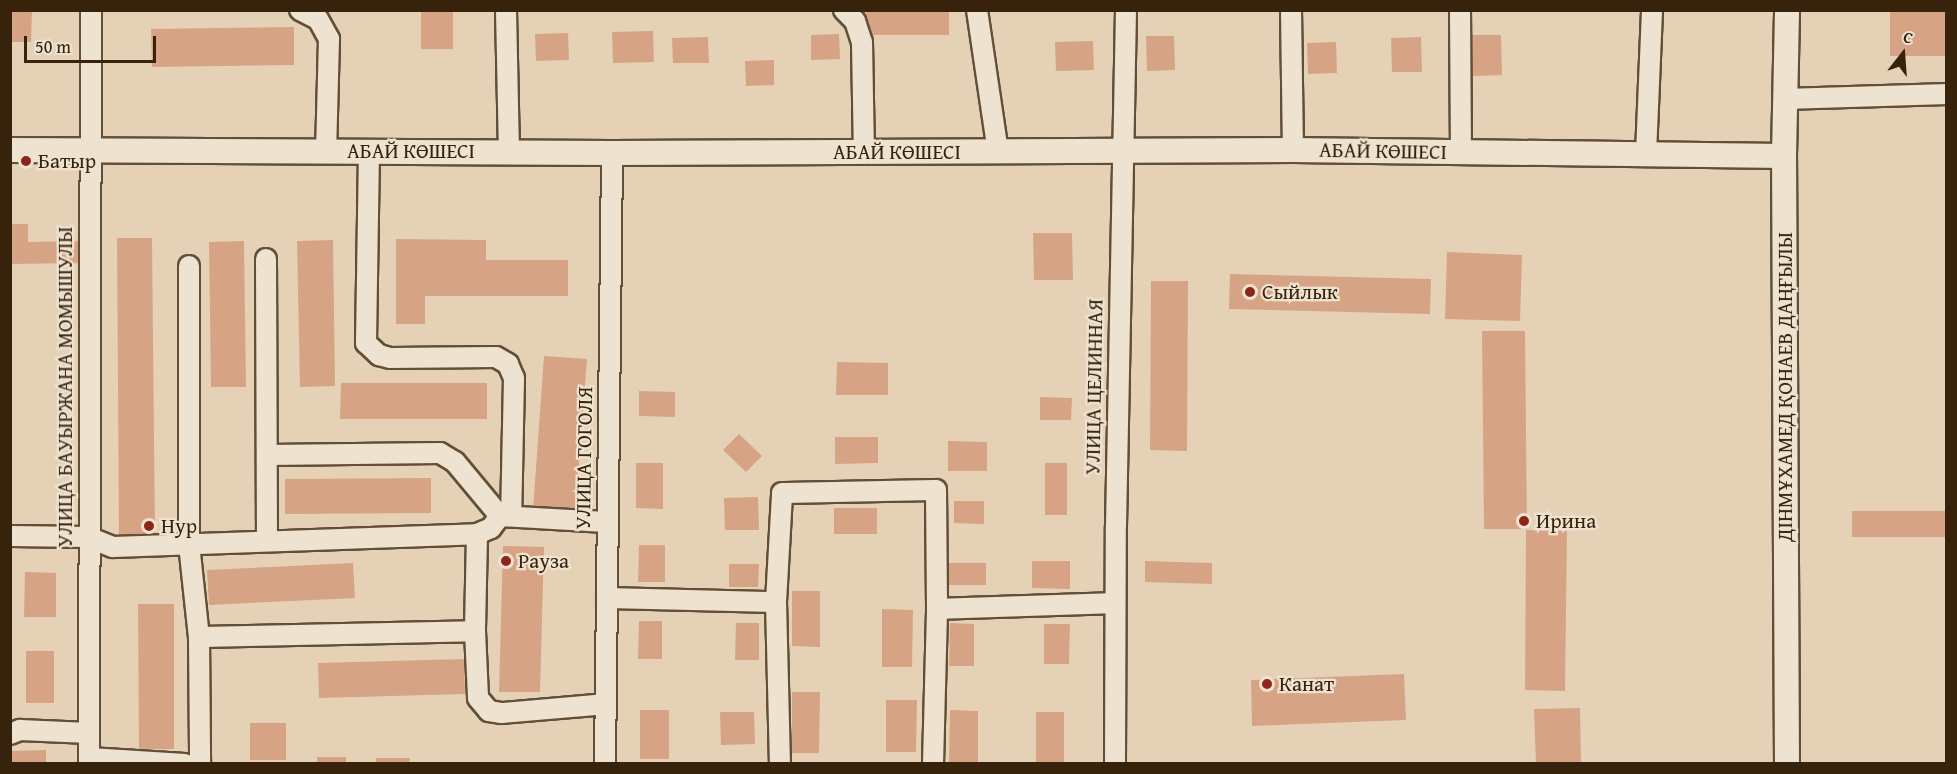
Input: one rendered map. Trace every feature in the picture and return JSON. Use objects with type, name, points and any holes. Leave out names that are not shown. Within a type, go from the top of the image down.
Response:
[{"type":"street","name":"УЛИЦА БАУЫРЖАНА МОМЫШУЛЫ","points":[[88,761],[91,10]]},
{"type":"street","points":[[300,10],[318,19],[329,39],[326,151]]},
{"type":"street","points":[[506,10],[509,151]]},
{"type":"street","points":[[844,10],[855,21],[862,42],[864,152]]},
{"type":"street","points":[[977,10],[998,152]]},
{"type":"street","name":"УЛИЦА ЦЕЛИННАЯ","points":[[1114,764],[1125,10]]},
{"type":"street","points":[[1292,10],[1293,150]]},
{"type":"street","points":[[1460,10],[1461,151]]},
{"type":"street","points":[[1646,154],[1652,10]]},
{"type":"street","name":"ДІНМҰХАМЕД ҚОНАЕВ ДАҢҒЫЛЫ","points":[[1787,10],[1784,156],[1787,764]]},
{"type":"street","points":[[1786,99],[1947,94]]},
{"type":"street","name":"АБАЙ КӨШЕСІ","points":[[10,150],[612,153],[1293,150],[1784,156]]},
{"type":"street","points":[[10,536],[88,537],[113,547],[477,534],[491,528],[505,516],[514,378],[508,364],[496,357],[390,358],[379,355],[366,343],[369,151]]},
{"type":"street","name":"УЛИЦА ГОГОЛЯ","points":[[605,764],[612,153]]},
{"type":"street","points":[[266,259],[267,541]]},
{"type":"street","points":[[189,266],[189,544],[199,637],[200,764]]},
{"type":"street","points":[[267,455],[440,453],[455,462],[505,516],[606,522]]},
{"type":"street","points":[[780,764],[776,602],[782,493],[936,490],[937,609],[933,764]]},
{"type":"street","points":[[477,534],[475,631],[478,698],[489,711],[502,713],[606,704]]},
{"type":"street","points":[[607,598],[776,602]]},
{"type":"street","points":[[937,609],[1115,603]]},
{"type":"street","points":[[199,637],[475,631]]},
{"type":"street","points":[[10,734],[20,730],[89,733]]},
{"type":"street","points":[[88,761],[185,764]]},
{"type":"building","points":[[866,10],[949,10],[949,35],[866,35]]},
{"type":"building","points":[[1890,10],[1946,10],[1946,56],[1890,56]]},
{"type":"building","points":[[10,11],[32,11],[31,42],[10,42]]},
{"type":"building","points":[[421,11],[453,11],[453,49],[421,49]]},
{"type":"building","points":[[294,27],[294,65],[152,67],[151,29]]},
{"type":"building","points":[[653,31],[654,62],[613,63],[612,32]]},
{"type":"building","points":[[568,33],[569,60],[536,61],[535,34]]},
{"type":"building","points":[[839,34],[840,59],[811,60],[811,35]]},
{"type":"building","points":[[1472,35],[1501,35],[1502,75],[1473,76]]},
{"type":"building","points":[[1146,36],[1174,36],[1175,70],[1147,71]]},
{"type":"building","points":[[708,37],[709,63],[673,63],[672,38]]},
{"type":"building","points":[[1421,37],[1422,72],[1392,72],[1391,38]]},
{"type":"building","points":[[1093,41],[1094,70],[1056,71],[1055,42]]},
{"type":"building","points":[[1336,42],[1337,73],[1308,74],[1307,43]]},
{"type":"building","points":[[774,60],[774,85],[746,86],[745,61]]},
{"type":"building","points":[[10,224],[28,224],[28,242],[81,241],[82,263],[10,264]]},
{"type":"building","points":[[1033,233],[1072,233],[1073,280],[1034,280]]},
{"type":"building","points":[[117,238],[152,238],[155,536],[119,536]]},
{"type":"building","points":[[396,239],[486,240],[486,260],[568,260],[568,296],[425,296],[425,324],[396,324]]},
{"type":"building","points":[[333,240],[335,386],[300,387],[297,241]]},
{"type":"building","points":[[244,241],[246,387],[211,387],[209,242]]},
{"type":"building","points":[[1447,252],[1522,255],[1520,321],[1445,319]]},
{"type":"building","points":[[1230,274],[1431,279],[1430,314],[1229,309]]},
{"type":"building","points":[[1151,281],[1188,281],[1187,451],[1150,450]]},
{"type":"building","points":[[1482,331],[1525,331],[1527,529],[1484,529]]},
{"type":"building","points":[[544,356],[587,359],[575,513],[533,510]]},
{"type":"building","points":[[837,362],[888,363],[888,395],[836,395]]},
{"type":"building","points":[[341,383],[487,383],[487,419],[340,419]]},
{"type":"building","points":[[639,391],[675,392],[675,417],[639,416]]},
{"type":"building","points":[[1040,397],[1072,398],[1071,420],[1040,420]]},
{"type":"building","points":[[739,434],[762,456],[746,472],[723,450]]},
{"type":"building","points":[[835,437],[878,437],[878,463],[835,464]]},
{"type":"building","points":[[948,441],[987,442],[987,471],[948,471]]},
{"type":"building","points":[[636,463],[663,463],[663,509],[636,508]]},
{"type":"building","points":[[1045,463],[1067,463],[1067,515],[1045,515]]},
{"type":"building","points":[[431,478],[431,513],[285,514],[285,479]]},
{"type":"building","points":[[758,497],[759,530],[725,530],[724,498]]},
{"type":"building","points":[[954,501],[984,501],[984,524],[954,523]]},
{"type":"building","points":[[834,508],[877,508],[877,534],[834,534]]},
{"type":"building","points":[[1852,511],[1946,511],[1946,537],[1852,537]]},
{"type":"building","points":[[1526,530],[1567,531],[1565,691],[1525,690]]},
{"type":"building","points":[[639,545],[665,545],[665,582],[638,582]]},
{"type":"building","points":[[503,546],[544,547],[540,692],[499,692]]},
{"type":"building","points":[[1032,561],[1070,561],[1070,589],[1032,588]]},
{"type":"building","points":[[1145,561],[1212,563],[1212,584],[1145,582]]},
{"type":"building","points":[[353,563],[355,598],[209,605],[207,570]]},
{"type":"building","points":[[949,563],[986,563],[986,585],[949,585]]},
{"type":"building","points":[[729,564],[759,564],[758,587],[729,587]]},
{"type":"building","points":[[25,572],[56,573],[56,617],[24,617]]},
{"type":"building","points":[[792,591],[820,591],[820,647],[792,646]]},
{"type":"building","points":[[138,604],[174,604],[174,749],[139,749]]},
{"type":"building","points":[[882,609],[913,610],[912,667],[882,667]]},
{"type":"building","points":[[639,621],[662,621],[662,659],[638,659]]},
{"type":"building","points":[[736,623],[759,623],[759,660],[735,660]]},
{"type":"building","points":[[950,623],[974,624],[974,666],[949,666]]},
{"type":"building","points":[[1044,624],[1070,624],[1069,664],[1044,664]]},
{"type":"building","points":[[26,651],[54,651],[54,703],[26,703]]},
{"type":"building","points":[[464,659],[465,694],[319,698],[318,663]]},
{"type":"building","points":[[1404,674],[1406,720],[1252,726],[1251,680]]},
{"type":"building","points":[[792,692],[820,692],[819,753],[792,753]]},
{"type":"building","points":[[886,700],[917,700],[916,752],[886,752]]},
{"type":"building","points":[[1580,708],[1581,764],[1536,764],[1534,709]]},
{"type":"building","points":[[640,710],[669,710],[669,759],[640,759]]},
{"type":"building","points":[[950,710],[978,711],[978,764],[949,764]]},
{"type":"building","points":[[720,712],[754,712],[755,744],[721,745]]},
{"type":"building","points":[[1036,712],[1064,712],[1064,764],[1036,764]]},
{"type":"building","points":[[250,723],[286,723],[286,760],[250,760]]},
{"type":"building","points":[[46,750],[46,764],[10,764],[10,751]]},
{"type":"building","points":[[317,757],[346,757],[346,764],[317,764]]},
{"type":"building","points":[[376,758],[410,758],[409,764],[376,764]]},
{"type":"place","name":"Батыр","points":[[26,161]]},
{"type":"place","name":"Сыйлык","points":[[1250,292]]},
{"type":"place","name":"Ирина","points":[[1524,521]]},
{"type":"place","name":"Нур","points":[[149,526]]},
{"type":"place","name":"Рауза","points":[[506,561]]},
{"type":"place","name":"Канат","points":[[1267,684]]}]
